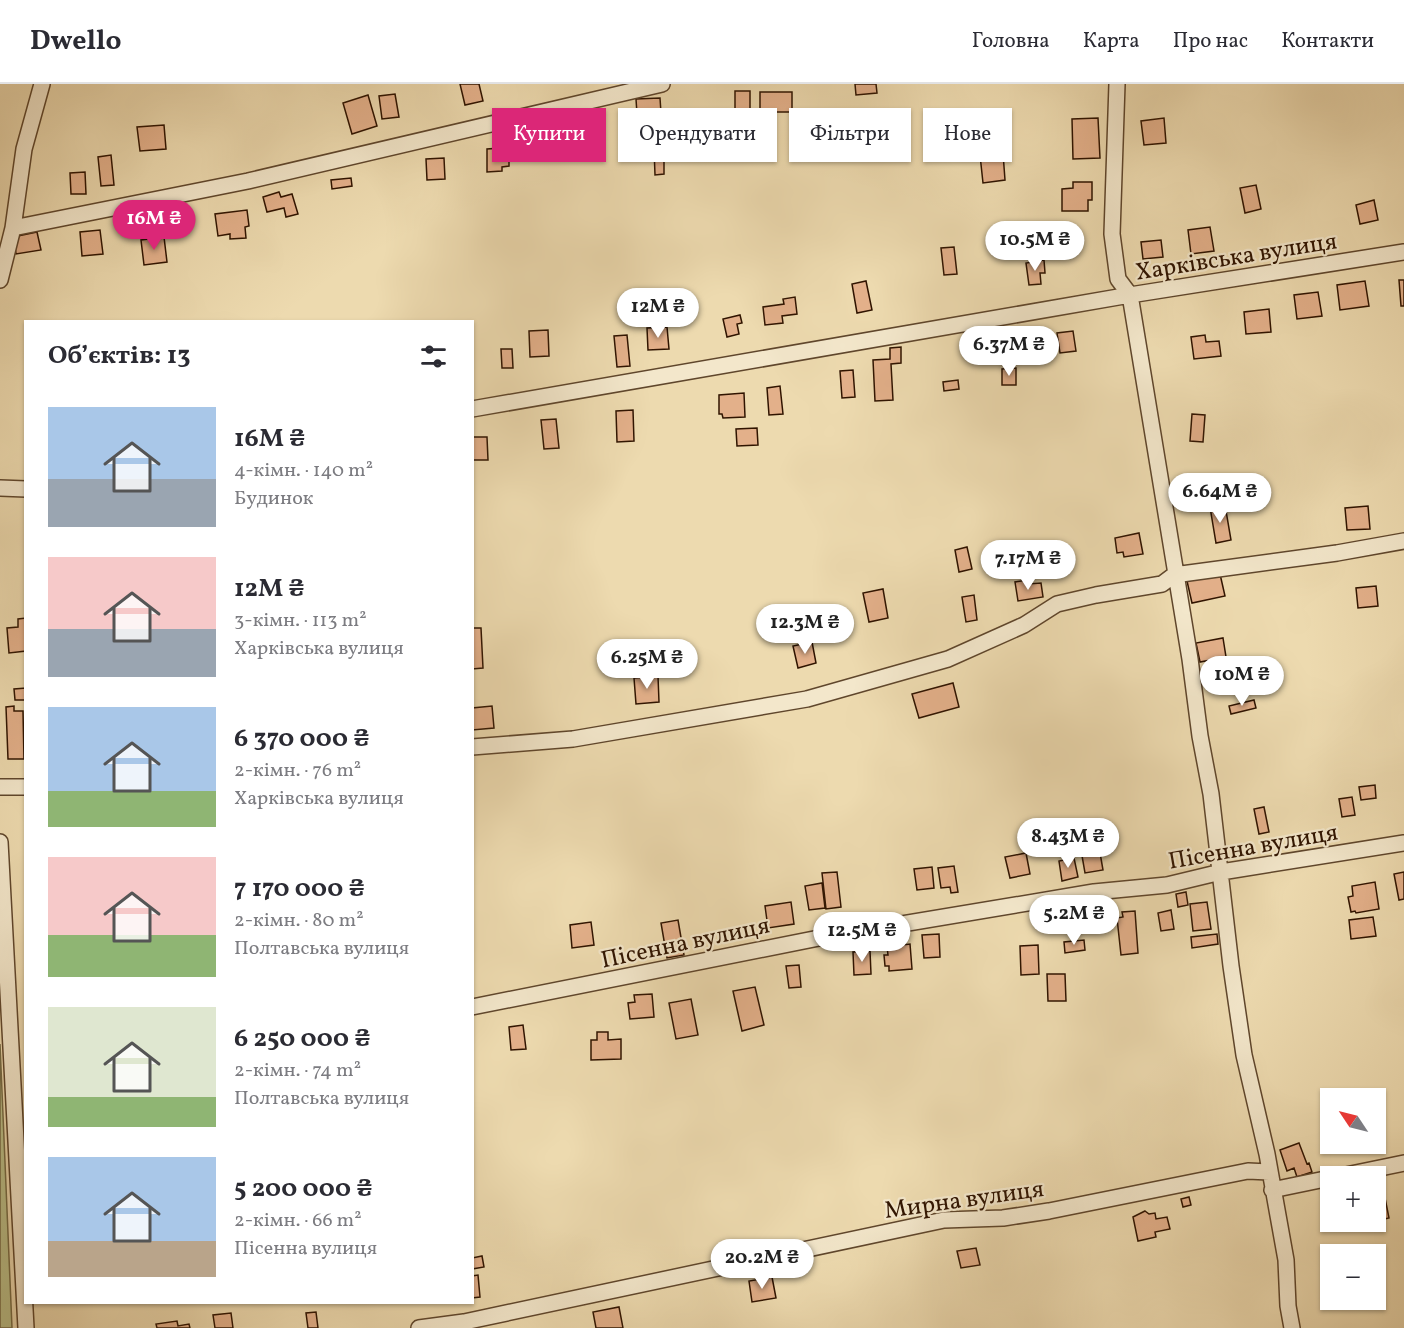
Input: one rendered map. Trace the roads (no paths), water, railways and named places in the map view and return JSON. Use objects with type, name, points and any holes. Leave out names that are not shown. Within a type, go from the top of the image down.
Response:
[{"type":"street","points":[[0,280],[13,228],[24,149],[42,84]]},
{"type":"street","points":[[13,228],[248,180],[662,84]]},
{"type":"street","points":[[1117,84],[1112,234],[1118,279],[1130,295],[1211,794],[1244,1055],[1267,1154],[1286,1260],[1288,1306],[1292,1328]]},
{"type":"street","name":"Харківська вулиця","points":[[474,409],[1130,295],[1404,252]]},
{"type":"street","points":[[0,488],[24,489]]},
{"type":"street","points":[[474,747],[573,739],[807,699],[948,659],[1024,625],[1057,604],[1162,584],[1174,575],[1337,553],[1404,541]]},
{"type":"street","points":[[0,787],[24,787]]},
{"type":"street","points":[[0,842],[19,1085],[24,1259]]},
{"type":"street","name":"Пісенна вулиця","points":[[474,1007],[824,937],[1094,892],[1167,885],[1221,872],[1404,843]]},
{"type":"street","points":[[1386,1167],[1404,1163]]},
{"type":"street","name":"Мирна вулиця","points":[[419,1328],[464,1322],[944,1220],[1014,1216],[1248,1171],[1269,1172]]},
{"type":"street","points":[[1272,1190],[1320,1180]]},
{"type":"street","points":[[25,1304],[26,1328]]}]
